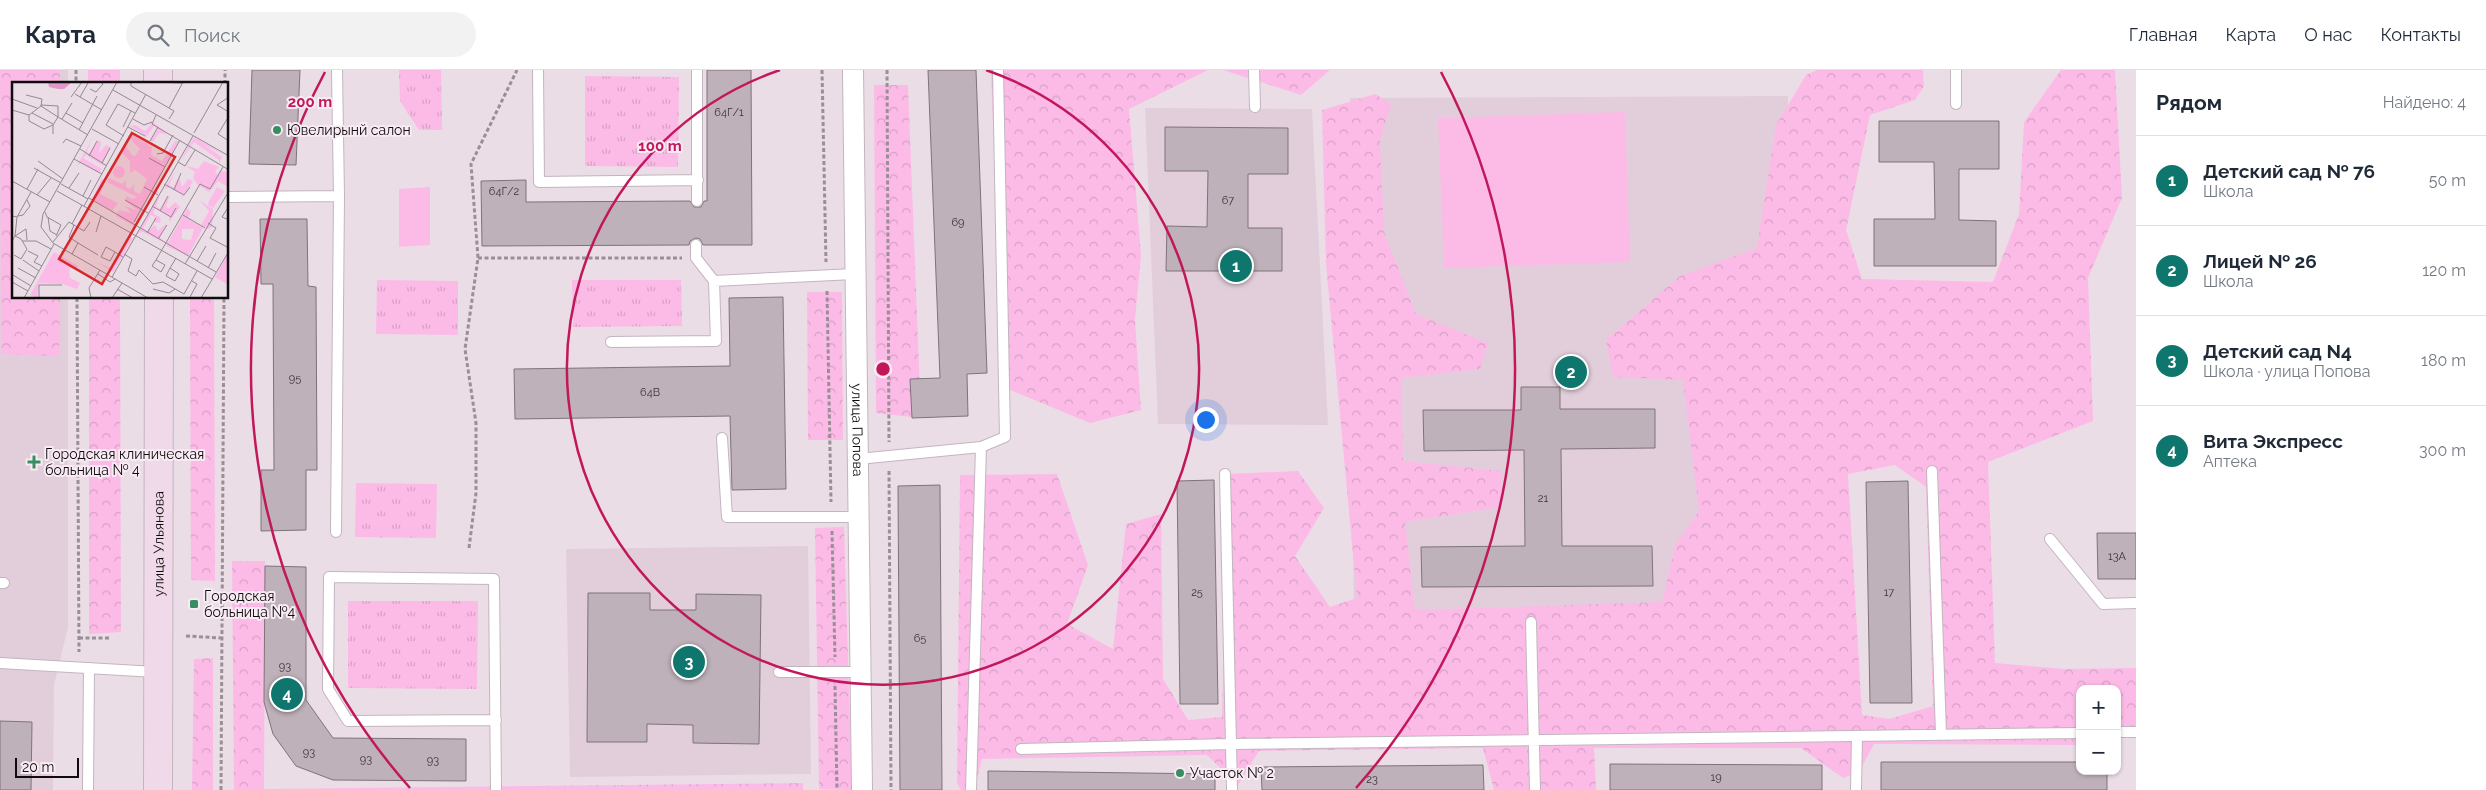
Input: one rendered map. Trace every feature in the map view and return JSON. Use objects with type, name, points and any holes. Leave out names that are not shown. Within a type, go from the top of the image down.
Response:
[{"type":"main road","name":"улица Ульянова","points":[[158,299],[158,790]]},
{"type":"street","name":"улица Попова","points":[[853,70],[854,274],[862,790]]},
{"type":"lane","points":[[336,532],[339,196],[337,70]]},
{"type":"lane","points":[[538,70],[539,182],[698,180]]},
{"type":"lane","points":[[697,201],[698,70]]},
{"type":"lane","points":[[858,459],[981,447],[1005,437],[998,70]]},
{"type":"lane","points":[[1254,70],[1255,106]]},
{"type":"lane","points":[[1956,70],[1956,104]]},
{"type":"lane","points":[[229,197],[339,196]]},
{"type":"lane","points":[[611,342],[716,341],[714,281],[696,258],[696,245]]},
{"type":"lane","points":[[714,281],[854,274]]},
{"type":"lane","points":[[722,438],[727,517],[858,517]]},
{"type":"lane","points":[[971,790],[981,447]]},
{"type":"lane","points":[[1932,471],[1941,734]]},
{"type":"lane","points":[[1225,474],[1232,790]]},
{"type":"lane","points":[[2050,539],[2103,604],[2136,603]]},
{"type":"lane","points":[[496,720],[348,720],[328,689],[329,577],[494,579],[496,720],[496,790]]},
{"type":"lane","points":[[1531,622],[1535,790]]},
{"type":"lane","points":[[0,663],[159,672]]},
{"type":"lane","points":[[84,668],[88,790]]},
{"type":"lane","points":[[779,672],[860,672]]},
{"type":"lane","points":[[2121,732],[2136,732]]},
{"type":"lane","points":[[1021,749],[1534,739],[2076,733]]},
{"type":"lane","points":[[1856,790],[1857,736]]},
{"type":"path","points":[[469,548],[476,493],[476,423],[465,349],[478,258],[471,164],[516,70]]},
{"type":"path","points":[[822,70],[837,790]]},
{"type":"path","points":[[888,70],[891,790]]},
{"type":"path","points":[[478,258],[696,258]]},
{"type":"path","points":[[77,299],[79,638],[84,668]]},
{"type":"path","points":[[221,790],[224,299]]},
{"type":"path","points":[[186,636],[222,638]]},
{"type":"path","points":[[79,638],[111,638]]},
{"type":"shaded area","name":"Городская клиническая больница № 4","points":[[0,70],[68,70],[68,82],[12,82],[12,299],[68,299],[68,627],[54,685],[53,790],[0,790]]},
{"type":"shaded area","points":[[1788,96],[1792,647],[1354,649],[1350,98]]},
{"type":"shaded area","points":[[1145,108],[1312,109],[1328,425],[1158,424]]},
{"type":"shaded area","points":[[808,546],[811,774],[570,777],[566,549]]},
{"type":"green space","points":[[0,70],[60,70],[60,82],[12,82],[12,299],[60,299],[59,356],[1,354]]},
{"type":"green space","points":[[88,70],[120,70],[120,82],[88,82]]},
{"type":"green space","points":[[399,70],[441,70],[442,130],[419,130],[400,101]]},
{"type":"green space","points":[[991,70],[1208,70],[1129,109],[1141,255],[1135,320],[1141,410],[1090,423],[1003,387]]},
{"type":"green space","points":[[1223,70],[1330,70],[1301,95]]},
{"type":"green space","points":[[1817,70],[1923,70],[1924,86],[1915,100],[1870,115],[1846,230],[1862,279],[1993,282],[2019,214],[2024,122],[2061,70],[2115,70],[2122,198],[2088,278],[2093,421],[1988,462],[1995,663],[2065,669],[2136,668],[2136,734],[2126,734],[2121,738],[2121,685],[2076,685],[2076,745],[1874,744],[1859,772],[1843,778],[1801,748],[1594,748],[1596,790],[1494,790],[1483,748],[1259,751],[1238,785],[1207,755],[982,759],[974,790],[961,790],[957,783],[960,475],[1057,474],[1088,565],[1067,624],[1113,649],[1126,524],[1161,514],[1163,679],[1188,720],[1222,717],[1228,484],[1225,474],[1298,471],[1324,508],[1295,556],[1330,607],[1357,598],[1326,264],[1322,110],[1375,94],[1391,104],[1380,141],[1384,232],[1416,314],[1488,343],[1480,369],[1401,378],[1403,461],[1501,471],[1501,507],[1405,522],[1415,610],[1662,602],[1675,545],[1699,511],[1683,380],[1613,377],[1606,340],[1680,276],[1757,248],[1776,125],[1806,75]],"holes":[[[1895,465],[1926,487],[1933,706],[1889,719],[1862,715],[1848,474]]]},
{"type":"green space","points":[[585,76],[679,77],[678,167],[585,166]]},
{"type":"green space","points":[[874,85],[908,85],[921,418],[876,413]]},
{"type":"green space","points":[[1625,112],[1630,262],[1444,268],[1438,118]]},
{"type":"green space","points":[[430,187],[430,245],[399,247],[399,189]]},
{"type":"green space","points":[[377,280],[458,281],[458,335],[376,334]]},
{"type":"green space","points":[[572,280],[681,280],[682,326],[573,327]]},
{"type":"green space","points":[[807,292],[842,292],[843,440],[808,440]]},
{"type":"green space","points":[[89,299],[120,299],[121,632],[89,634]]},
{"type":"green space","points":[[190,299],[214,299],[215,581],[191,580]]},
{"type":"green space","points":[[356,483],[437,484],[436,538],[355,537]]},
{"type":"green space","points":[[844,527],[852,790],[819,789],[815,528]]},
{"type":"green space","points":[[232,561],[265,561],[264,789],[803,783],[803,790],[234,790]]},
{"type":"green space","points":[[348,601],[478,601],[477,689],[348,688]]},
{"type":"green space","points":[[213,658],[213,790],[192,790],[194,659]]},
{"type":"building","points":[[252,70],[300,70],[296,165],[249,164]]},
{"type":"building","points":[[707,70],[751,70],[752,245],[703,245],[700,239],[696,238],[690,241],[689,245],[482,246],[481,181],[526,180],[526,202],[690,201],[694,207],[701,207],[704,201],[707,201]]},
{"type":"building","points":[[928,70],[976,70],[987,373],[967,374],[968,416],[912,418],[910,379],[940,378]]},
{"type":"building","points":[[1879,121],[1999,121],[1999,169],[1959,169],[1959,220],[1996,221],[1996,266],[1874,266],[1874,219],[1935,219],[1934,162],[1879,162]]},
{"type":"building","points":[[1165,127],[1288,128],[1288,174],[1248,174],[1248,228],[1282,228],[1282,271],[1166,271],[1167,226],[1207,227],[1208,171],[1165,171]]},
{"type":"building","points":[[260,219],[307,219],[308,286],[316,287],[317,470],[306,470],[306,530],[261,531],[261,470],[274,470],[273,284],[261,284]]},
{"type":"building","points":[[783,297],[786,489],[732,490],[730,416],[515,419],[514,369],[730,366],[729,298]]},
{"type":"building","points":[[1521,387],[1560,387],[1560,409],[1655,409],[1655,448],[1561,449],[1562,546],[1652,546],[1653,586],[1422,587],[1421,547],[1525,546],[1524,450],[1424,451],[1423,410],[1521,410]]},
{"type":"building","points":[[1214,480],[1218,704],[1180,704],[1177,481]]},
{"type":"building","points":[[1908,481],[1912,703],[1870,703],[1866,482]]},
{"type":"building","points":[[940,485],[942,790],[900,790],[898,486]]},
{"type":"building","points":[[2097,533],[2136,533],[2136,579],[2098,579]]},
{"type":"building","points":[[265,566],[306,567],[306,700],[333,738],[466,739],[466,781],[333,780],[296,766],[273,734],[264,702]]},
{"type":"building","points":[[588,593],[650,593],[650,610],[696,610],[696,594],[761,595],[759,744],[693,743],[693,725],[647,724],[647,742],[587,742]]},
{"type":"building","points":[[0,721],[32,722],[31,790],[0,790]]},
{"type":"building","points":[[1881,762],[2076,762],[2076,775],[2107,775],[2107,790],[1881,790]]},
{"type":"building","points":[[1610,764],[1822,765],[1822,790],[1610,790]]},
{"type":"building","points":[[1483,765],[1484,790],[1262,790],[1261,767]]},
{"type":"building","points":[[988,771],[1215,774],[1215,790],[988,790]]},
{"type":"place","name":"Ювелирынй салон","points":[[277,130]]},
{"type":"place","name":"Детский сад № 76","points":[[1236,266]]},
{"type":"place","name":"Лицей № 26","points":[[1571,372]]},
{"type":"place","name":"Городская клиническая больница № 4","points":[[34,462]]},
{"type":"place","name":"Городская больница №4","points":[[194,604]]},
{"type":"place","name":"Детский сад N4","points":[[689,662]]},
{"type":"place","name":"Вита Экспресс","points":[[287,694]]},
{"type":"place","name":"Участок № 2","points":[[1180,773]]}]
